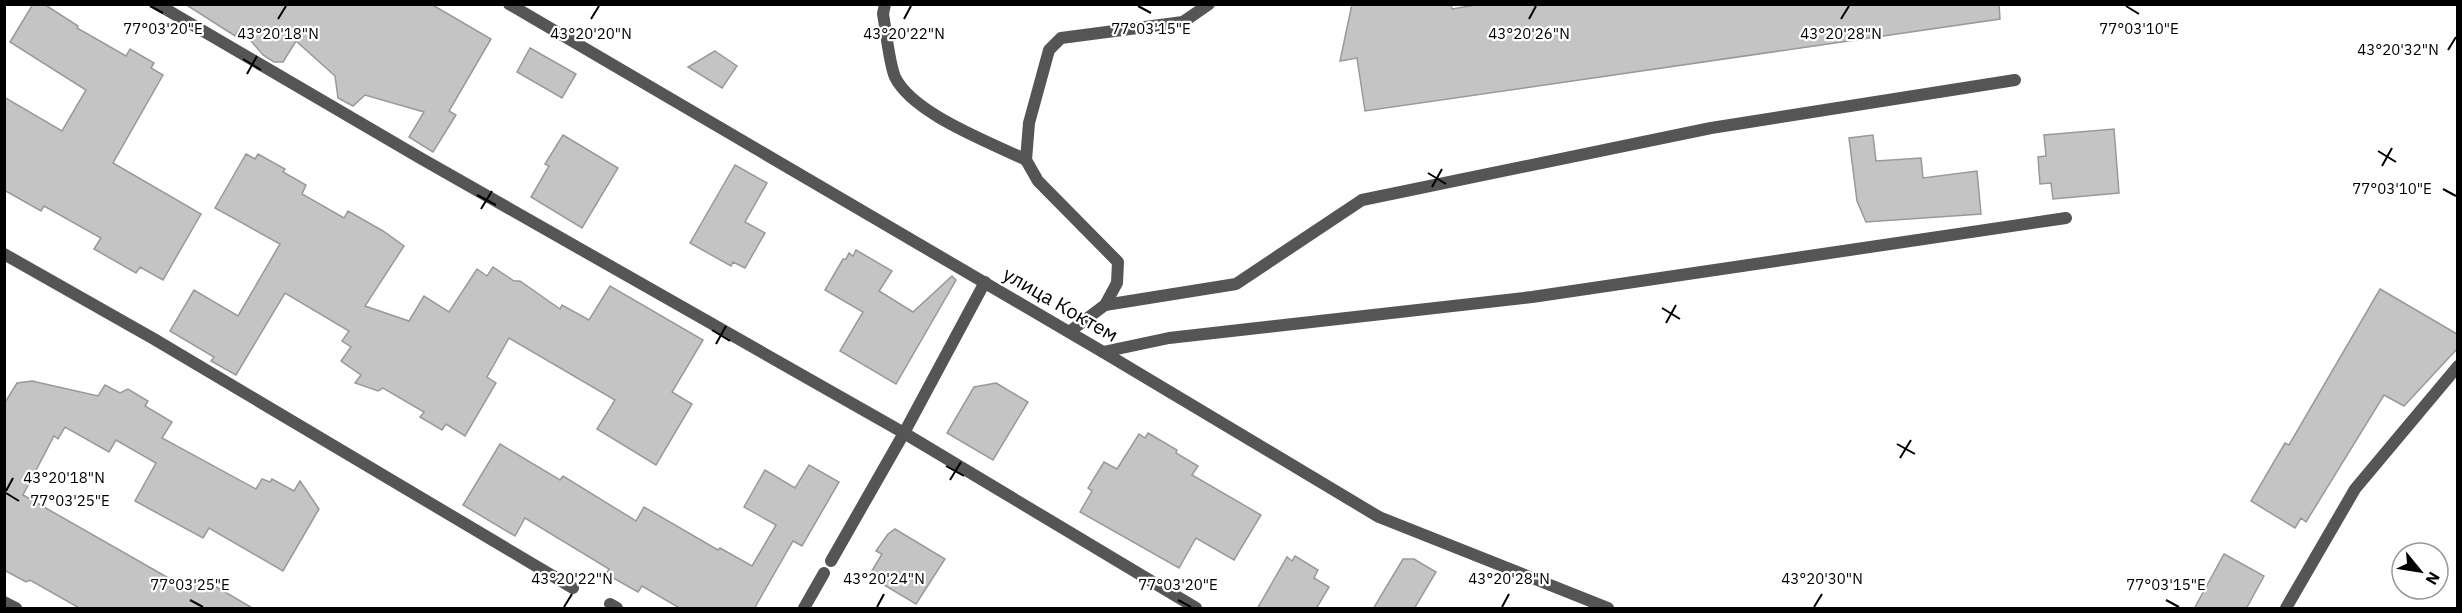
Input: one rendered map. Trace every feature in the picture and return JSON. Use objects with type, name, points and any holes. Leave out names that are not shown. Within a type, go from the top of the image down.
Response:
[{"type":"street","points":[[157,4],[443,171],[904,432],[1196,609]]},
{"type":"street","name":"улица Коктем","points":[[509,4],[1104,352],[1378,517],[1608,609]]},
{"type":"street","points":[[885,4],[883,14],[895,76],[909,97],[931,113],[1026,160]]},
{"type":"street","points":[[1070,332],[1105,304],[1117,283],[1118,262],[1038,182],[1026,160],[1029,123],[1049,50],[1061,38],[1183,22],[1209,4]]},
{"type":"street","points":[[1105,304],[1236,284],[1362,200],[1711,128],[2015,80]]},
{"type":"street","points":[[1104,352],[1169,338],[1532,297],[2066,218]]},
{"type":"street","points":[[4,254],[164,345],[573,588]]},
{"type":"street","points":[[831,561],[985,282]]},
{"type":"street","points":[[2286,609],[2355,489],[2457,366]]},
{"type":"street","points":[[804,609],[824,573]]},
{"type":"street","points":[[4,602],[16,609]]},
{"type":"building","points":[[33,4],[44,4],[78,26],[77,28],[126,56],[130,49],[154,63],[151,68],[163,75],[113,163],[201,214],[163,280],[140,267],[136,273],[94,249],[101,238],[44,206],[41,211],[4,190],[4,97],[62,131],[86,90],[10,42]]},
{"type":"building","points":[[185,4],[431,4],[491,39],[449,111],[456,115],[433,152],[409,137],[424,112],[365,95],[353,106],[338,98],[335,76],[296,41],[283,62],[274,62],[263,55],[240,28],[235,36]]},
{"type":"building","points":[[1352,4],[1451,4],[1452,9],[1482,4],[1999,4],[2000,19],[1365,111],[1357,58],[1340,61]]},
{"type":"building","points":[[530,48],[576,74],[562,98],[517,72]]},
{"type":"building","points":[[715,51],[737,66],[722,88],[688,67]]},
{"type":"building","points":[[2114,129],[2119,193],[2053,199],[2051,183],[2040,184],[2038,157],[2046,156],[2044,135]]},
{"type":"building","points":[[563,135],[618,168],[582,228],[531,197],[549,166],[545,164]]},
{"type":"building","points":[[1873,135],[1876,161],[1921,158],[1923,178],[1977,171],[1981,214],[1866,222],[1857,201],[1849,138]]},
{"type":"building","points":[[246,154],[255,159],[258,154],[285,169],[283,172],[306,185],[302,194],[344,218],[348,211],[404,246],[365,306],[409,321],[424,296],[449,312],[477,269],[487,276],[493,267],[514,281],[520,281],[560,309],[562,305],[589,320],[610,286],[703,340],[672,392],[692,404],[656,465],[597,429],[615,400],[509,338],[487,377],[496,383],[465,436],[446,424],[442,430],[420,417],[424,412],[383,388],[378,391],[355,383],[361,375],[341,361],[351,347],[342,341],[349,331],[285,293],[236,375],[211,361],[214,357],[170,331],[194,290],[238,316],[280,244],[215,208]]},
{"type":"building","points":[[735,165],[767,183],[745,222],[765,233],[745,268],[733,262],[731,266],[690,243]]},
{"type":"building","points":[[856,250],[892,271],[879,291],[913,312],[952,276],[956,280],[896,384],[840,351],[863,312],[825,290],[843,259],[846,259],[849,253],[853,256]]},
{"type":"building","points":[[2380,289],[2457,334],[2457,349],[2404,406],[2384,395],[2306,522],[2301,518],[2295,528],[2251,501],[2285,443],[2289,445]]},
{"type":"building","points":[[32,381],[98,396],[105,385],[120,393],[128,389],[148,401],[145,406],[172,422],[162,438],[256,489],[262,479],[270,482],[272,479],[294,491],[300,481],[319,509],[283,571],[209,528],[203,538],[135,501],[156,463],[116,440],[109,452],[65,427],[58,439],[54,436],[23,495],[186,588],[201,578],[254,609],[81,609],[30,580],[26,582],[4,570],[4,404],[17,383]]},
{"type":"building","points":[[996,383],[1028,402],[993,460],[947,433],[974,387]]},
{"type":"building","points":[[1148,433],[1198,466],[1192,475],[1261,515],[1234,560],[1196,538],[1179,568],[1080,512],[1092,491],[1088,488],[1104,462],[1117,469],[1139,434],[1145,438]]},
{"type":"building","points":[[500,444],[560,480],[563,476],[636,521],[644,507],[718,550],[720,548],[752,566],[776,525],[744,507],[765,470],[795,488],[809,465],[839,482],[802,546],[793,541],[754,609],[681,609],[642,586],[638,592],[606,574],[609,569],[525,518],[515,536],[463,505]]},
{"type":"building","points":[[895,529],[945,559],[916,604],[869,576],[882,554],[876,551],[888,534]]},
{"type":"building","points":[[2224,554],[2264,576],[2246,609],[2194,609]]},
{"type":"building","points":[[1295,556],[1318,570],[1314,578],[1329,587],[1316,609],[1257,609],[1287,557],[1292,561]]},
{"type":"building","points":[[1403,559],[1414,559],[1436,572],[1414,609],[1373,609]]}]
